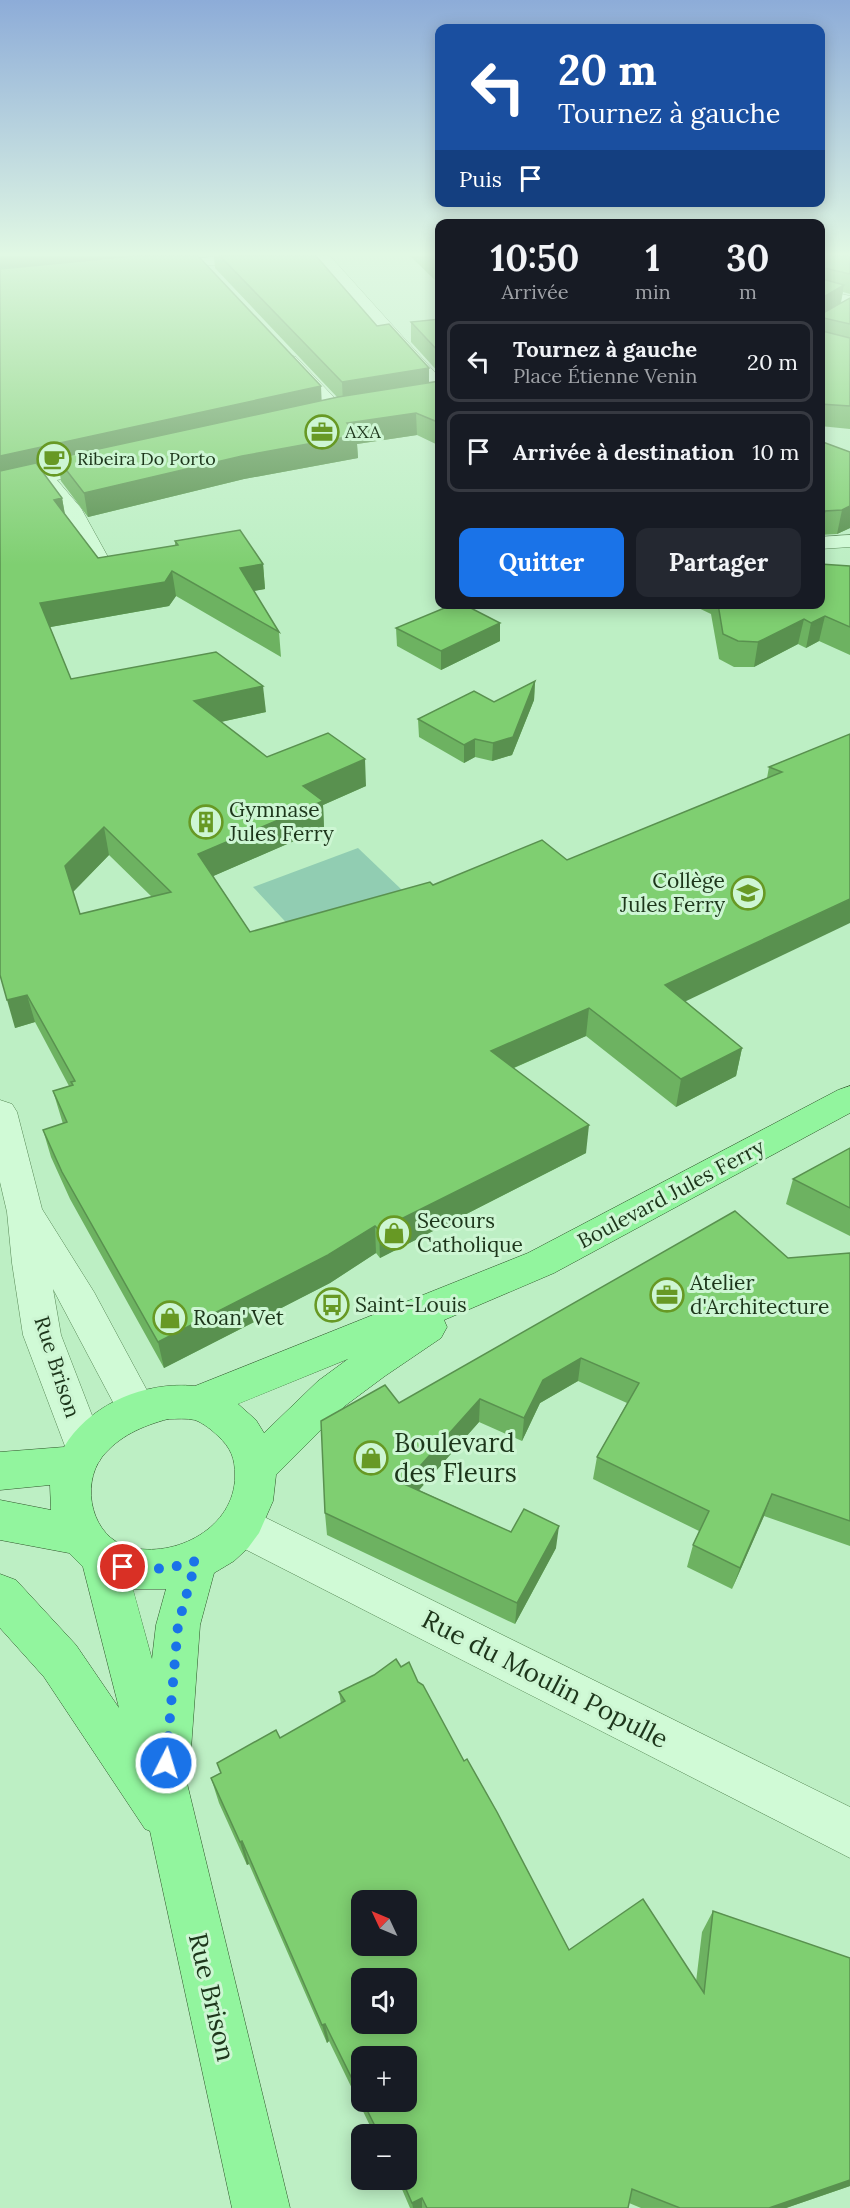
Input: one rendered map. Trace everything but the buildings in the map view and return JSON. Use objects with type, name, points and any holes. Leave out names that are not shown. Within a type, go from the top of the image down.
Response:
[{"type":"main road","name":"Boulevard Jules Ferry","points":[[196,1403],[541,1263],[850,1098]]},
{"type":"main road","name":"Boulevard Jules Ferry","points":[[257,1467],[332,1393],[371,1364],[489,1286]]},
{"type":"main road","points":[[0,1520],[91,1546],[123,1567],[147,1570],[172,1569],[196,1561],[221,1546],[240,1525],[254,1497],[257,1467],[251,1445],[238,1426],[219,1412],[196,1403],[168,1402],[137,1409],[118,1418],[100,1432],[81,1457],[70,1488],[71,1513],[91,1546]]},
{"type":"main road","points":[[0,1471],[81,1457]]},
{"type":"main road","name":"Rue Brison","points":[[91,1546],[169,1808],[261,2208]]},
{"type":"main road","name":"Rue Brison","points":[[169,1808],[178,1625],[196,1561]]},
{"type":"main road","points":[[0,1595],[60,1661],[169,1808]]},
{"type":"street","points":[[289,359],[338,412]]},
{"type":"street","points":[[406,359],[435,394]]},
{"type":"street","points":[[316,417],[360,408]]},
{"type":"street","points":[[0,487],[125,459]]},
{"type":"street","points":[[45,477],[71,508],[98,557]]},
{"type":"street","points":[[825,542],[850,541]]},
{"type":"street","name":"Rue Brison","points":[[0,1112],[25,1212],[30,1263],[42,1335],[81,1457]]},
{"type":"street","name":"Rue Brison","points":[[25,1212],[81,1303],[137,1409]]},
{"type":"street","name":"Rue du Moulin Populle","points":[[240,1525],[850,1833]]},
{"type":"green space","points":[[358,848],[402,890],[295,932],[253,887]]},
{"type":"place","name":"AXA","points":[[322,432]]},
{"type":"place","name":"Ribeira Do Porto","points":[[54,459]]},
{"type":"place","name":"Gymnase Jules Ferry","points":[[206,822]]},
{"type":"place","name":"Collège Jules Ferry","points":[[748,893]]},
{"type":"place","name":"Secours Catholique","points":[[394,1233]]},
{"type":"place","name":"Atelier d'Architecture","points":[[667,1295]]},
{"type":"place","name":"Saint-Louis","points":[[332,1305]]},
{"type":"place","name":"Roan' Vet","points":[[170,1318]]},
{"type":"place","name":"Boulevard des Fleurs","points":[[371,1458]]},
{"type":"route","points":[[123,1567],[147,1570],[172,1569],[196,1561],[178,1625],[166,1763]]}]
